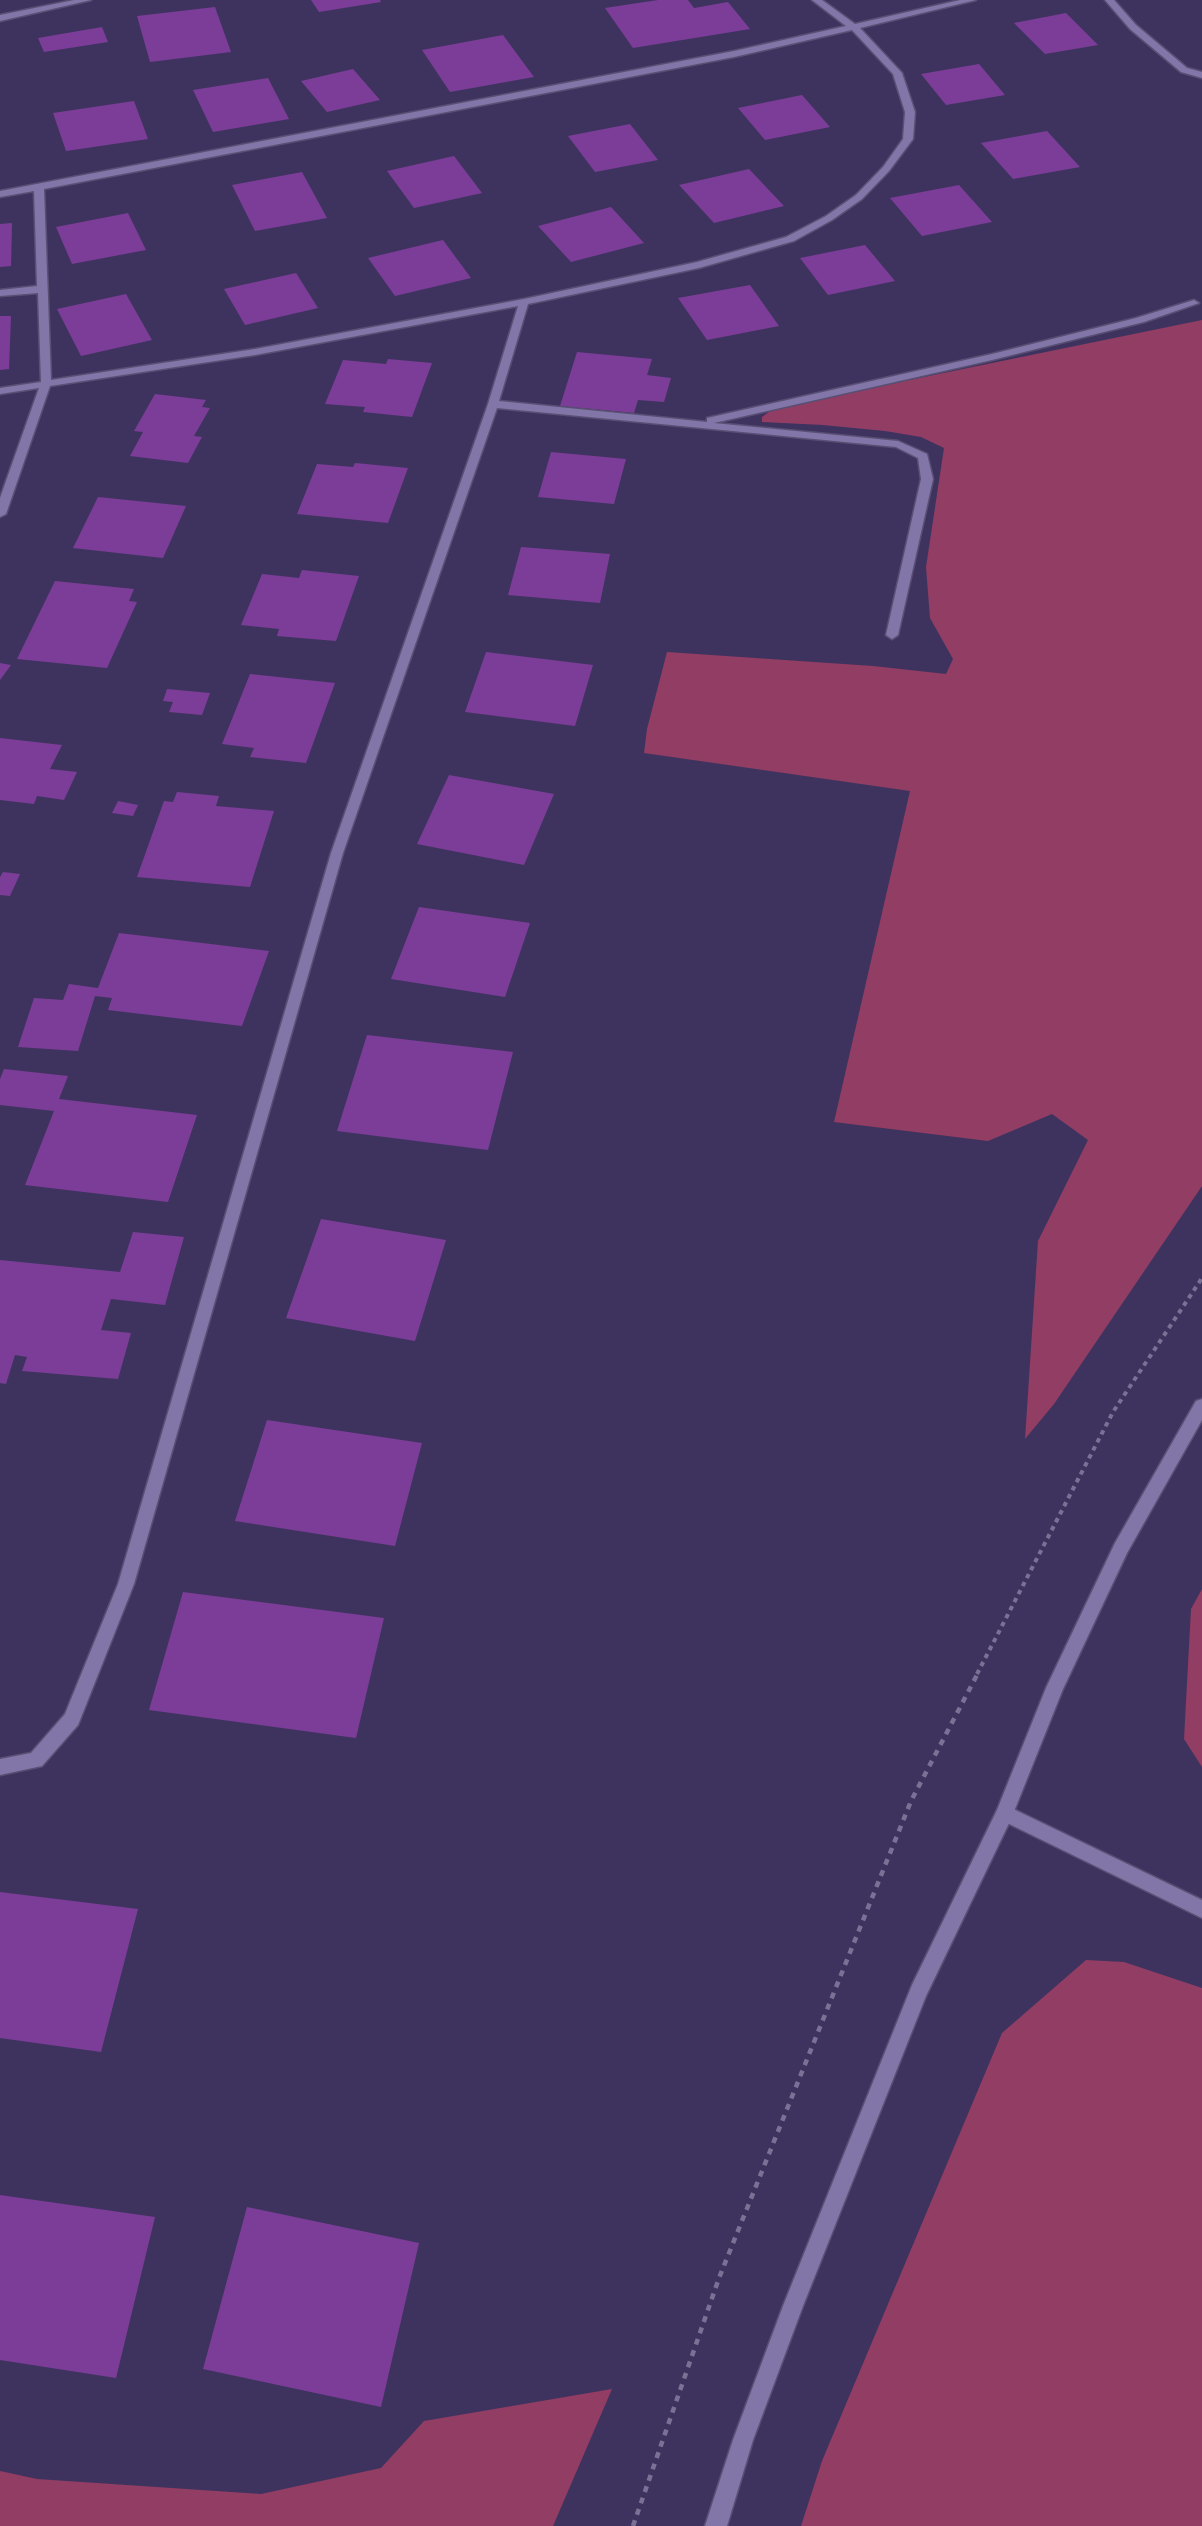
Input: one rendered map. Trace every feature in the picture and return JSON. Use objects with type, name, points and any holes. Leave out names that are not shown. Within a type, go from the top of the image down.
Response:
[{"type":"street","points":[[0,18],[87,0]]},
{"type":"street","points":[[0,391],[255,352],[524,302],[699,265],[790,239],[829,218],[859,197],[886,169],[908,139],[910,112],[897,73],[855,28],[816,0]]},
{"type":"street","points":[[0,194],[734,54],[972,0]]},
{"type":"street","points":[[1108,0],[1133,27],[1185,70],[1202,75]]},
{"type":"street","points":[[0,514],[45,384],[39,187]]},
{"type":"street","points":[[0,293],[43,289]]},
{"type":"street","points":[[0,1767],[36,1760],[72,1719],[126,1584],[337,853],[493,404],[524,302]]},
{"type":"street","points":[[696,424],[992,357],[1140,320],[1194,303]]},
{"type":"street","points":[[493,404],[898,444],[923,456],[927,478],[892,635]]},
{"type":"street","points":[[716,2526],[743,2440],[793,2306],[919,1991],[1005,1813],[1055,1688],[1120,1548],[1202,1406]]},
{"type":"street","points":[[1005,1813],[1202,1909]]},
{"type":"path","points":[[633,2526],[719,2278],[911,1801],[1113,1412],[1202,1278]]},
{"type":"shaded area","points":[[1202,320],[1202,1186],[1054,1404],[1025,1439],[1038,1241],[1088,1140],[1052,1114],[988,1141],[834,1122],[910,791],[644,753],[647,729],[667,652],[873,666],[946,674],[953,659],[930,618],[926,567],[944,448],[921,437],[823,425],[762,422],[762,417],[773,409]]},
{"type":"shaded area","points":[[1202,1589],[1202,1767],[1184,1739],[1191,1609]]},
{"type":"shaded area","points":[[1086,1960],[1124,1962],[1202,1988],[1202,2526],[801,2526],[822,2461],[1002,2033]]},
{"type":"shaded area","points":[[612,2389],[553,2526],[0,2526],[0,2471],[37,2479],[261,2494],[381,2468],[424,2421]]},
{"type":"building","points":[[311,0],[380,0],[381,2],[319,12]]},
{"type":"building","points":[[658,0],[688,0],[694,8],[728,2],[750,29],[633,48],[605,8]]},
{"type":"building","points":[[215,7],[231,52],[150,62],[137,16]]},
{"type":"building","points":[[1066,13],[1098,45],[1045,54],[1014,23]]},
{"type":"building","points":[[102,27],[108,42],[44,52],[38,38]]},
{"type":"building","points":[[503,35],[534,77],[450,92],[422,50]]},
{"type":"building","points":[[979,64],[1005,95],[946,105],[921,74]]},
{"type":"building","points":[[353,69],[380,100],[327,112],[301,81]]},
{"type":"building","points":[[268,78],[289,119],[213,132],[193,90]]},
{"type":"building","points":[[802,95],[830,127],[765,140],[738,108]]},
{"type":"building","points":[[134,101],[148,139],[66,151],[53,113]]},
{"type":"building","points":[[630,124],[658,160],[595,172],[568,136]]},
{"type":"building","points":[[1047,131],[1080,167],[1013,179],[981,143]]},
{"type":"building","points":[[454,156],[482,193],[414,208],[387,171]]},
{"type":"building","points":[[749,169],[784,206],[714,223],[679,185]]},
{"type":"building","points":[[302,172],[327,218],[255,231],[232,185]]},
{"type":"building","points":[[959,185],[992,222],[922,236],[890,198]]},
{"type":"building","points":[[611,207],[644,243],[571,262],[538,226]]},
{"type":"building","points":[[128,213],[146,250],[72,264],[56,227]]},
{"type":"building","points":[[12,223],[11,266],[0,267],[0,224]]},
{"type":"building","points":[[443,240],[471,278],[395,296],[368,258]]},
{"type":"building","points":[[865,245],[895,281],[828,295],[800,258]]},
{"type":"building","points":[[296,273],[318,308],[245,325],[224,289]]},
{"type":"building","points":[[750,285],[779,326],[707,340],[678,298]]},
{"type":"building","points":[[126,294],[152,340],[81,356],[57,309]]},
{"type":"building","points":[[0,316],[11,316],[9,369],[0,370]]},
{"type":"building","points":[[577,352],[652,359],[647,375],[671,378],[664,402],[638,400],[634,413],[560,406]]},
{"type":"building","points":[[388,359],[432,363],[412,417],[363,412],[365,407],[325,404],[343,360],[386,364]]},
{"type":"building","points":[[155,394],[206,400],[202,407],[210,408],[194,436],[202,437],[188,463],[130,456],[143,432],[134,431]]},
{"type":"building","points":[[551,452],[626,459],[614,504],[538,497]]},
{"type":"building","points":[[355,463],[408,468],[388,523],[297,514],[317,464],[353,467]]},
{"type":"building","points":[[98,497],[186,506],[163,558],[73,548]]},
{"type":"building","points":[[521,547],[610,554],[600,603],[508,595]]},
{"type":"building","points":[[302,570],[359,576],[336,641],[277,636],[279,629],[241,625],[262,574],[299,578]]},
{"type":"building","points":[[55,581],[134,589],[129,601],[137,602],[107,668],[17,659]]},
{"type":"building","points":[[486,652],[593,665],[575,726],[465,712]]},
{"type":"building","points":[[0,663],[11,665],[0,680]]},
{"type":"building","points":[[250,674],[335,683],[306,763],[250,757],[254,748],[222,744]]},
{"type":"building","points":[[167,689],[210,693],[202,715],[169,712],[173,702],[163,701]]},
{"type":"building","points":[[0,738],[62,745],[50,769],[77,772],[64,800],[37,796],[34,804],[0,800]]},
{"type":"building","points":[[449,775],[554,794],[524,865],[417,844]]},
{"type":"building","points":[[177,792],[219,796],[216,806],[274,811],[250,887],[137,877],[164,801],[173,802]]},
{"type":"building","points":[[118,801],[138,805],[133,816],[112,813]]},
{"type":"building","points":[[3,872],[20,874],[10,896],[0,895],[0,877]]},
{"type":"building","points":[[419,907],[530,923],[505,997],[391,979]]},
{"type":"building","points":[[119,933],[269,951],[242,1026],[108,1010],[112,998],[95,996],[78,1051],[18,1047],[34,998],[63,1000],[69,984],[98,988]]},
{"type":"building","points":[[367,1035],[513,1052],[488,1150],[337,1131]]},
{"type":"building","points":[[4,1069],[68,1076],[59,1099],[197,1115],[168,1202],[25,1185],[54,1111],[0,1105],[0,1079]]},
{"type":"building","points":[[321,1219],[446,1240],[415,1341],[286,1318]]},
{"type":"building","points":[[133,1232],[184,1237],[165,1305],[111,1299],[101,1330],[131,1333],[118,1379],[22,1371],[27,1357],[15,1355],[6,1384],[0,1383],[0,1260],[120,1272]]},
{"type":"building","points":[[267,1420],[422,1443],[395,1546],[235,1521]]},
{"type":"building","points":[[183,1592],[384,1618],[356,1738],[149,1710]]},
{"type":"building","points":[[0,1892],[138,1909],[101,2052],[0,2038]]},
{"type":"building","points":[[0,2195],[155,2217],[116,2378],[0,2360]]},
{"type":"building","points":[[247,2207],[419,2243],[381,2407],[203,2369]]}]
